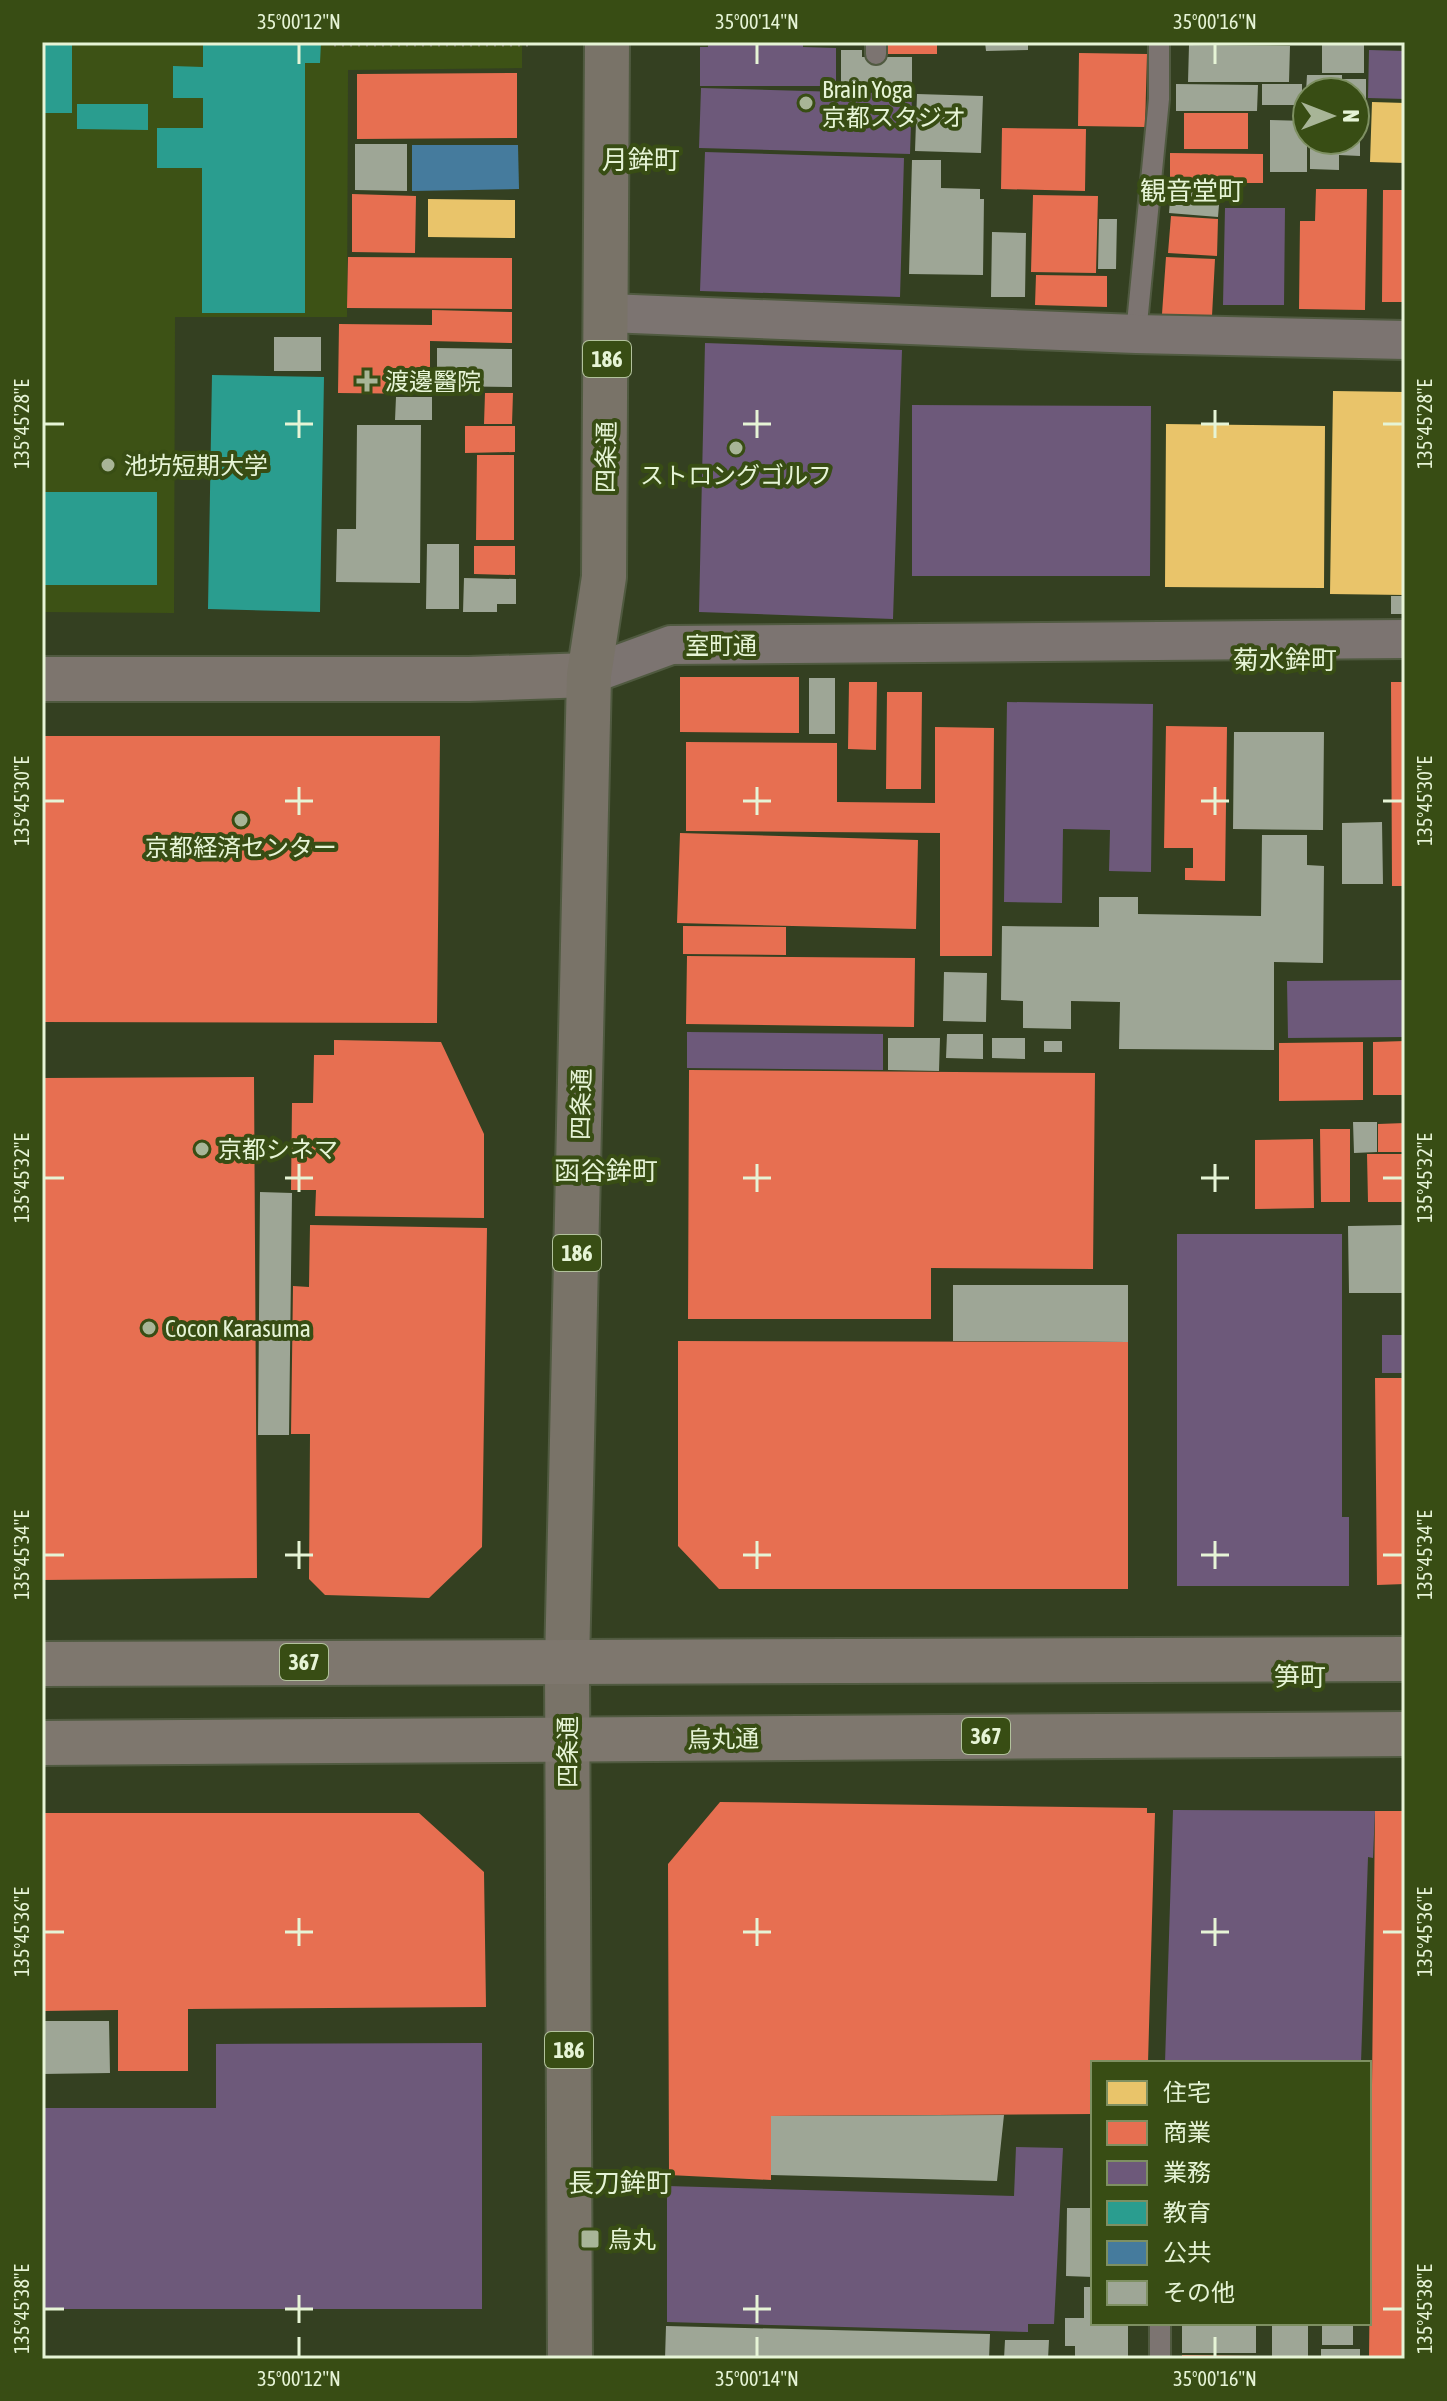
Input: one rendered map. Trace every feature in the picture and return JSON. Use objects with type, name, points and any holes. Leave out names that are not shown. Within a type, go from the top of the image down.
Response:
[{"type":"highway","name":"367","points":[[42,1664],[567,1665],[1405,1659]]},
{"type":"highway","name":"烏丸通","points":[[42,1743],[1405,1734]]},
{"type":"main road","name":"四条通","points":[[570,2359],[567,1665],[589,675],[604,577],[608,313],[607,42]]},
{"type":"street","points":[[608,313],[1136,334],[1405,340]]},
{"type":"street","name":"室町通","points":[[42,679],[469,679],[589,675],[671,645],[1405,639]]},
{"type":"lane","points":[[1136,334],[1159,99],[1159,42]]},
{"type":"lane","points":[[1160,2325],[1160,2359]]},
{"type":"path","points":[[334,44],[531,44]]},
{"type":"shaded area","name":"池坊短期大学","points":[[42,42],[522,42],[522,68],[348,70],[347,317],[175,317],[174,613],[42,612]]},
{"type":"building: 住宅","points":[[1372,102],[1405,103],[1405,163],[1370,162]]},
{"type":"building: 住宅","points":[[428,199],[515,200],[515,238],[428,237]]},
{"type":"building: 住宅","points":[[1333,391],[1405,392],[1405,595],[1330,594]]},
{"type":"building: 住宅","points":[[1166,424],[1325,426],[1324,588],[1165,587]]},
{"type":"building: 商業","points":[[882,42],[937,42],[937,54],[882,54]]},
{"type":"building: 商業","points":[[1079,53],[1147,54],[1145,127],[1078,126]]},
{"type":"building: 商業","points":[[517,73],[517,138],[357,139],[357,74]]},
{"type":"building: 商業","points":[[1184,113],[1248,113],[1248,149],[1184,149]]},
{"type":"building: 商業","points":[[1002,128],[1086,129],[1085,191],[1001,189]]},
{"type":"building: 商業","points":[[1170,153],[1263,154],[1263,183],[1170,183]]},
{"type":"building: 商業","points":[[1316,189],[1367,189],[1365,310],[1299,309],[1300,221],[1315,221]]},
{"type":"building: 商業","points":[[1383,190],[1405,190],[1405,302],[1382,302]]},
{"type":"building: 商業","points":[[352,194],[416,196],[415,253],[352,252]]},
{"type":"building: 商業","points":[[1033,195],[1098,196],[1096,273],[1031,272]]},
{"type":"building: 商業","points":[[1171,216],[1218,219],[1217,256],[1168,253]]},
{"type":"building: 商業","points":[[348,257],[512,258],[512,309],[347,308]]},
{"type":"building: 商業","points":[[1166,257],[1215,259],[1212,316],[1162,314]]},
{"type":"building: 商業","points":[[1036,275],[1107,276],[1107,307],[1035,305]]},
{"type":"building: 商業","points":[[432,310],[512,312],[512,343],[430,341],[430,394],[338,393],[339,324],[432,325]]},
{"type":"building: 商業","points":[[485,393],[513,393],[512,424],[484,424]]},
{"type":"building: 商業","points":[[465,426],[515,426],[515,452],[465,453]]},
{"type":"building: 商業","points":[[477,455],[514,455],[514,540],[476,540]]},
{"type":"building: 商業","points":[[474,546],[515,546],[515,575],[474,574]]},
{"type":"building: 商業","points":[[680,677],[799,677],[799,733],[680,732]]},
{"type":"building: 商業","points":[[849,682],[877,682],[876,750],[848,749]]},
{"type":"building: 商業","points":[[1391,682],[1405,682],[1405,886],[1392,886]]},
{"type":"building: 商業","points":[[887,692],[922,692],[921,789],[886,789]]},
{"type":"building: 商業","points":[[1166,726],[1227,727],[1225,881],[1185,880],[1185,868],[1193,868],[1193,848],[1164,848]]},
{"type":"building: 商業","points":[[935,727],[994,728],[992,956],[940,956],[940,833],[686,831],[686,742],[837,743],[837,802],[935,803]]},
{"type":"building: 商業","name":"京都経済センター","points":[[42,736],[440,736],[437,1023],[42,1022]]},
{"type":"building: 商業","points":[[680,833],[918,840],[916,929],[677,923]]},
{"type":"building: 商業","points":[[683,926],[786,927],[786,955],[683,954]]},
{"type":"building: 商業","points":[[687,956],[915,958],[914,1027],[686,1024]]},
{"type":"building: 商業","points":[[334,1040],[441,1042],[484,1134],[484,1218],[315,1216],[316,1190],[291,1190],[292,1103],[313,1103],[314,1055],[334,1055]]},
{"type":"building: 商業","points":[[1405,1041],[1405,1095],[1373,1095],[1373,1042]]},
{"type":"building: 商業","points":[[1363,1042],[1363,1100],[1279,1101],[1279,1043]]},
{"type":"building: 商業","points":[[689,1070],[1095,1073],[1093,1269],[931,1268],[931,1319],[688,1319]]},
{"type":"building: 商業","name":"Cocon Karasuma","points":[[254,1077],[257,1578],[42,1580],[42,1078]]},
{"type":"building: 商業","points":[[1405,1123],[1405,1152],[1378,1152],[1378,1124]]},
{"type":"building: 商業","points":[[1320,1129],[1350,1129],[1350,1202],[1321,1202]]},
{"type":"building: 商業","points":[[1313,1139],[1314,1208],[1255,1209],[1255,1140]]},
{"type":"building: 商業","points":[[1367,1154],[1405,1154],[1405,1202],[1368,1202]]},
{"type":"building: 商業","points":[[310,1225],[487,1228],[482,1547],[429,1598],[325,1595],[309,1579],[310,1434],[291,1434],[293,1286],[309,1287]]},
{"type":"building: 商業","points":[[678,1341],[1128,1342],[1128,1589],[719,1589],[678,1546]]},
{"type":"building: 商業","points":[[1375,1378],[1405,1378],[1405,1584],[1377,1585]]},
{"type":"building: 商業","points":[[720,1802],[1147,1808],[1147,1813],[1155,1813],[1148,2061],[1091,2061],[1091,2114],[771,2116],[771,2180],[669,2175],[668,1864]]},
{"type":"building: 商業","points":[[1375,1811],[1405,1811],[1405,2359],[1369,2359]]},
{"type":"building: 商業","points":[[42,1813],[419,1813],[484,1872],[486,2007],[188,2009],[188,2071],[118,2071],[118,2010],[42,2011]]},
{"type":"building: 商業","points":[[1182,2355],[1256,2356],[1256,2359],[1182,2359]]},
{"type":"building: 業務","points":[[708,42],[803,42],[803,47],[836,48],[836,86],[700,86],[700,47],[708,47]]},
{"type":"building: 業務","points":[[1369,50],[1405,51],[1405,99],[1371,98],[1371,76],[1368,76]]},
{"type":"building: 業務","points":[[701,88],[912,94],[910,154],[699,148]]},
{"type":"building: 業務","points":[[705,152],[904,158],[900,297],[700,291]]},
{"type":"building: 業務","points":[[1225,208],[1285,208],[1284,305],[1223,305]]},
{"type":"building: 業務","points":[[705,343],[902,350],[893,619],[699,612]]},
{"type":"building: 業務","points":[[912,405],[1151,406],[1150,576],[912,576]]},
{"type":"building: 業務","points":[[1007,702],[1153,704],[1151,872],[1109,871],[1110,830],[1063,829],[1062,903],[1004,902]]},
{"type":"building: 業務","points":[[1405,980],[1405,1037],[1288,1038],[1287,981]]},
{"type":"building: 業務","points":[[687,1032],[883,1034],[883,1070],[687,1068]]},
{"type":"building: 業務","points":[[1177,1234],[1342,1234],[1342,1517],[1349,1517],[1349,1586],[1177,1586]]},
{"type":"building: 業務","points":[[1382,1335],[1405,1335],[1405,1373],[1382,1373]]},
{"type":"building: 業務","points":[[1173,1810],[1375,1811],[1373,1858],[1368,1857],[1361,2061],[1165,2061]]},
{"type":"building: 業務","points":[[482,2043],[482,2309],[42,2309],[42,2108],[216,2108],[216,2044]]},
{"type":"building: 業務","points":[[1016,2147],[1063,2148],[1054,2324],[1028,2324],[1028,2332],[667,2322],[667,2186],[1014,2196]]},
{"type":"building: 教育","points":[[42,42],[72,42],[72,113],[42,113]]},
{"type":"building: 教育","points":[[203,42],[321,42],[320,63],[305,63],[305,313],[202,313],[202,168],[157,168],[157,128],[203,128],[203,98],[173,98],[173,66],[203,67]]},
{"type":"building: 教育","points":[[77,104],[148,104],[148,130],[77,129]]},
{"type":"building: 教育","points":[[212,375],[324,377],[320,612],[208,609]]},
{"type":"building: 教育","points":[[42,492],[157,492],[157,585],[42,585]]},
{"type":"building: 公共","points":[[412,145],[518,145],[519,189],[412,191]]},
{"type":"building: その他","points":[[985,42],[1028,42],[1028,50],[986,51]]},
{"type":"building: その他","points":[[1322,44],[1364,44],[1364,73],[1322,73]]},
{"type":"building: その他","points":[[1189,45],[1290,46],[1289,82],[1188,82]]},
{"type":"building: その他","points":[[841,50],[862,50],[862,57],[912,57],[912,85],[841,85]]},
{"type":"building: その他","points":[[1176,84],[1258,85],[1257,111],[1176,111]]},
{"type":"building: その他","points":[[1262,84],[1291,84],[1291,105],[1262,105]]},
{"type":"building: その他","points":[[917,94],[983,96],[981,153],[915,151]]},
{"type":"building: その他","points":[[1270,120],[1291,121],[1291,156],[1307,156],[1307,172],[1270,172]]},
{"type":"building: その他","points":[[355,144],[407,144],[407,191],[355,190]]},
{"type":"building: その他","points":[[1310,156],[1339,156],[1339,170],[1310,169]]},
{"type":"building: その他","points":[[912,160],[941,160],[941,188],[980,189],[980,199],[984,199],[983,275],[909,274]]},
{"type":"building: その他","points":[[1171,189],[1220,192],[1218,217],[1169,213]]},
{"type":"building: その他","points":[[1099,219],[1117,219],[1116,269],[1098,269]]},
{"type":"building: その他","points":[[992,232],[1026,233],[1025,297],[991,297]]},
{"type":"building: その他","points":[[274,337],[321,337],[321,371],[274,371]]},
{"type":"building: その他","points":[[437,348],[512,349],[512,387],[437,386]]},
{"type":"building: その他","points":[[396,397],[432,397],[432,420],[395,420]]},
{"type":"building: その他","points":[[357,425],[421,425],[420,583],[336,582],[337,529],[356,529]]},
{"type":"building: その他","points":[[427,544],[459,544],[459,609],[426,609]]},
{"type":"building: その他","points":[[464,578],[516,579],[516,604],[497,604],[497,612],[463,612]]},
{"type":"building: その他","points":[[1391,596],[1405,596],[1405,614],[1391,614]]},
{"type":"building: その他","points":[[809,678],[835,678],[835,734],[809,734]]},
{"type":"building: その他","points":[[1234,732],[1324,732],[1323,830],[1233,829]]},
{"type":"building: その他","points":[[1382,822],[1383,884],[1342,884],[1342,823]]},
{"type":"building: その他","points":[[1262,835],[1307,835],[1307,865],[1324,866],[1323,963],[1274,962],[1274,1050],[1119,1049],[1120,1002],[1071,1001],[1071,1029],[1023,1028],[1023,1001],[1001,1000],[1002,926],[1099,927],[1099,897],[1138,897],[1138,914],[1261,916]]},
{"type":"building: その他","points":[[944,972],[987,973],[986,1022],[943,1021]]},
{"type":"building: その他","points":[[947,1034],[983,1034],[983,1059],[946,1058]]},
{"type":"building: その他","points":[[888,1038],[940,1038],[939,1071],[888,1070]]},
{"type":"building: その他","points":[[992,1038],[1025,1038],[1025,1059],[992,1058]]},
{"type":"building: その他","points":[[1044,1041],[1062,1041],[1062,1052],[1044,1052]]},
{"type":"building: その他","points":[[1353,1122],[1377,1122],[1377,1152],[1354,1153]]},
{"type":"building: その他","points":[[260,1192],[292,1193],[289,1435],[258,1435]]},
{"type":"building: その他","points":[[1405,1225],[1405,1293],[1349,1293],[1348,1226]]},
{"type":"building: その他","points":[[953,1285],[1128,1285],[1128,1342],[953,1341]]},
{"type":"building: その他","points":[[42,2021],[109,2021],[110,2073],[42,2074]]},
{"type":"building: その他","points":[[1004,2115],[997,2181],[771,2175],[771,2116]]},
{"type":"building: その他","points":[[1067,2208],[1091,2208],[1091,2277],[1066,2276]]},
{"type":"building: その他","points":[[1084,2287],[1091,2287],[1091,2325],[1128,2325],[1128,2359],[1075,2359],[1075,2346],[1065,2346],[1065,2318],[1084,2318]]},
{"type":"building: その他","points":[[1182,2325],[1256,2325],[1256,2353],[1182,2353]]},
{"type":"building: その他","points":[[1272,2325],[1308,2325],[1308,2359],[1272,2359]]},
{"type":"building: その他","points":[[666,2326],[990,2334],[989,2359],[665,2359]]},
{"type":"building: その他","points":[[1322,2326],[1353,2326],[1353,2345],[1322,2345]]},
{"type":"building: その他","points":[[1005,2340],[1049,2340],[1048,2359],[1004,2359]]},
{"type":"building: その他","points":[[1321,2349],[1360,2349],[1360,2359],[1321,2359]]},
{"type":"place","name":"Brain Yoga 京都スタジオ","points":[[806,103]]},
{"type":"place","name":"渡邊醫院","points":[[367,381]]},
{"type":"place","name":"ストロングゴルフ","points":[[736,448]]},
{"type":"place","name":"池坊短期大学","points":[[108,465]]},
{"type":"place","name":"京都経済センター","points":[[241,820]]},
{"type":"place","name":"京都シネマ","points":[[202,1149]]},
{"type":"place","name":"Cocon Karasuma","points":[[149,1328]]},
{"type":"place","name":"烏丸","points":[[590,2239]]},
{"type":"district","name":"月鉾町","points":[[641,160]]},
{"type":"district","name":"観音堂町","points":[[1192,191]]},
{"type":"district","name":"菊水鉾町","points":[[1285,660]]},
{"type":"district","name":"函谷鉾町","points":[[606,1171]]},
{"type":"district","name":"笋町","points":[[1300,1677]]},
{"type":"district","name":"長刀鉾町","points":[[620,2183]]}]
